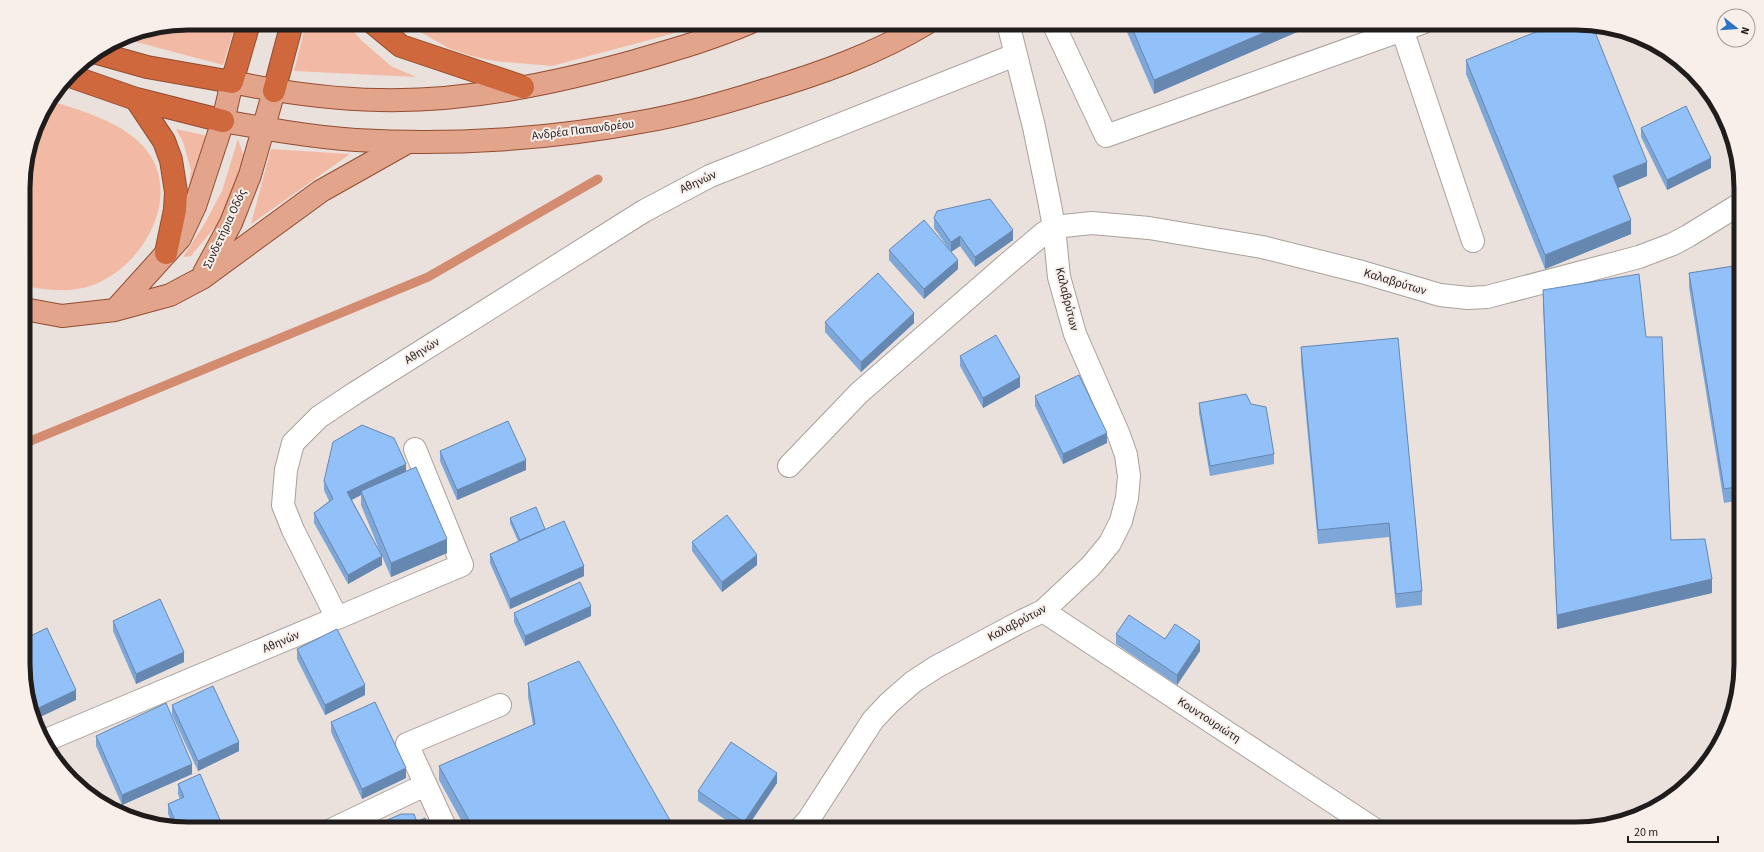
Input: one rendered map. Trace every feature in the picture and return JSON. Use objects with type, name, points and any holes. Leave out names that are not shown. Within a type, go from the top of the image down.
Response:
[{"type":"highway","points":[[103,55],[147,67],[232,82],[247,30]]},
{"type":"highway","points":[[274,91],[290,30]]},
{"type":"highway","points":[[382,30],[401,46],[523,87]]},
{"type":"highway","points":[[75,78],[136,99],[223,121]]},
{"type":"highway","points":[[136,99],[164,140],[171,160],[176,192],[176,204],[166,253]]},
{"type":"main road","points":[[115,310],[180,238],[195,206],[223,121],[232,82],[274,91],[331,98],[380,100],[429,99],[523,87],[599,71],[673,50],[729,30]]},
{"type":"main road","name":"Ανδρέα Παπανδρέου","points":[[223,121],[314,136],[355,140],[408,142],[527,137],[569,132],[646,121],[701,109],[820,73],[869,53],[916,30]]},
{"type":"main road","name":"Συνδετήρια Οδός","points":[[30,310],[62,316],[115,310],[170,295],[202,278],[231,223],[250,175],[274,91]]},
{"type":"main road","points":[[202,278],[322,191],[408,142]]},
{"type":"street","points":[[789,466],[859,393],[1006,264],[1044,233],[1054,227],[1034,127],[1010,30]]},
{"type":"street","points":[[1056,30],[1106,136],[1393,30]]},
{"type":"street","points":[[1402,30],[1473,241]]},
{"type":"street","name":"Αθηνών","points":[[49,739],[337,618],[293,530],[283,505],[286,470],[293,443],[320,417],[355,393],[631,219],[677,192],[710,176],[1015,55]]},
{"type":"street","name":"Καλαβρύτων","points":[[806,822],[873,720],[889,703],[913,682],[936,667],[1043,611],[1091,566],[1110,542],[1122,521],[1127,498],[1129,476],[1126,455],[1076,334],[1059,277],[1054,227],[1092,223],[1149,228],[1262,247],[1362,272],[1440,295],[1468,298],[1487,298],[1639,257],[1673,244],[1734,208]]},
{"type":"street","points":[[337,618],[462,566],[415,449]]},
{"type":"street","name":"Κουντουριώτη","points":[[1043,611],[1363,822]]},
{"type":"street","points":[[443,822],[407,744],[500,705]]},
{"type":"street","points":[[348,822],[425,785]]},
{"type":"shaded area","points":[[234,30],[223,65],[131,41],[147,35],[168,31]]},
{"type":"shaded area","points":[[304,30],[353,30],[361,40],[391,66],[416,77],[294,71]]},
{"type":"shaded area","points":[[417,30],[686,30],[552,66],[494,61],[471,56],[448,48]]},
{"type":"shaded area","points":[[55,102],[112,123],[134,137],[143,146],[155,165],[160,185],[159,206],[152,227],[141,247],[127,264],[109,277],[90,286],[73,290],[48,290],[30,287],[30,178],[38,137],[46,118]]},
{"type":"shaded area","points":[[176,129],[208,136],[187,207],[191,170],[183,142]]},
{"type":"shaded area","points":[[238,139],[244,157],[236,190],[219,222],[191,256],[183,257],[205,223],[222,191]]},
{"type":"shaded area","points":[[271,149],[350,154],[251,224]]},
{"type":"building","points":[[1133,30],[1270,30],[1154,80]]},
{"type":"building","points":[[1541,30],[1595,31],[1647,162],[1613,176],[1631,220],[1545,255],[1466,60]]},
{"type":"building","points":[[1686,106],[1711,158],[1667,180],[1641,128]]},
{"type":"building","points":[[990,199],[1013,230],[975,257],[960,236],[951,242],[934,218],[937,211]]},
{"type":"building","points":[[924,220],[958,260],[924,289],[889,250]]},
{"type":"building","points":[[1734,266],[1734,487],[1724,489],[1689,273]]},
{"type":"building","points":[[878,273],[914,313],[861,362],[825,322]]},
{"type":"building","points":[[1639,274],[1646,337],[1662,337],[1671,540],[1705,539],[1712,579],[1557,615],[1543,290]]},
{"type":"building","points":[[996,335],[1020,377],[983,398],[960,356]]},
{"type":"building","points":[[1398,338],[1422,591],[1396,594],[1389,523],[1318,530],[1301,347]]},
{"type":"building","points":[[1079,375],[1107,433],[1063,454],[1035,396]]},
{"type":"building","points":[[1246,394],[1251,404],[1266,407],[1274,454],[1210,466],[1199,403]]},
{"type":"building","points":[[508,421],[526,460],[457,490],[440,451]]},
{"type":"building","points":[[362,425],[394,438],[406,464],[347,492],[382,556],[348,575],[314,513],[333,499],[324,481],[333,442]]},
{"type":"building","points":[[416,467],[447,539],[391,563],[361,491]]},
{"type":"building","points":[[536,507],[545,529],[520,540],[510,518]]},
{"type":"building","points":[[727,515],[757,555],[722,582],[692,542]]},
{"type":"building","points":[[564,521],[584,566],[510,599],[490,554]]},
{"type":"building","points":[[580,582],[591,606],[525,636],[514,613]]},
{"type":"building","points":[[160,599],[184,652],[136,674],[113,621]]},
{"type":"building","points":[[1129,615],[1165,639],[1175,624],[1200,641],[1177,675],[1116,634]]},
{"type":"building","points":[[47,628],[76,690],[36,709],[30,674],[30,636]]},
{"type":"building","points":[[337,629],[365,685],[325,705],[297,649]]},
{"type":"building","points":[[579,661],[671,822],[470,822],[439,766],[535,724],[528,683]]},
{"type":"building","points":[[213,686],[239,742],[198,761],[172,705]]},
{"type":"building","points":[[375,702],[406,768],[362,789],[331,722]]},
{"type":"building","points":[[166,703],[192,764],[122,795],[96,736]]},
{"type":"building","points":[[731,742],[777,773],[744,822],[698,791]]},
{"type":"building","points":[[200,774],[221,822],[175,822],[168,804],[184,797],[178,784]]},
{"type":"building","points":[[401,814],[414,814],[417,822],[383,822]]},
{"type":"building","points":[[425,818],[427,822],[417,822]]},
{"type":"waterway","points":[[30,441],[428,277],[598,179]]}]
